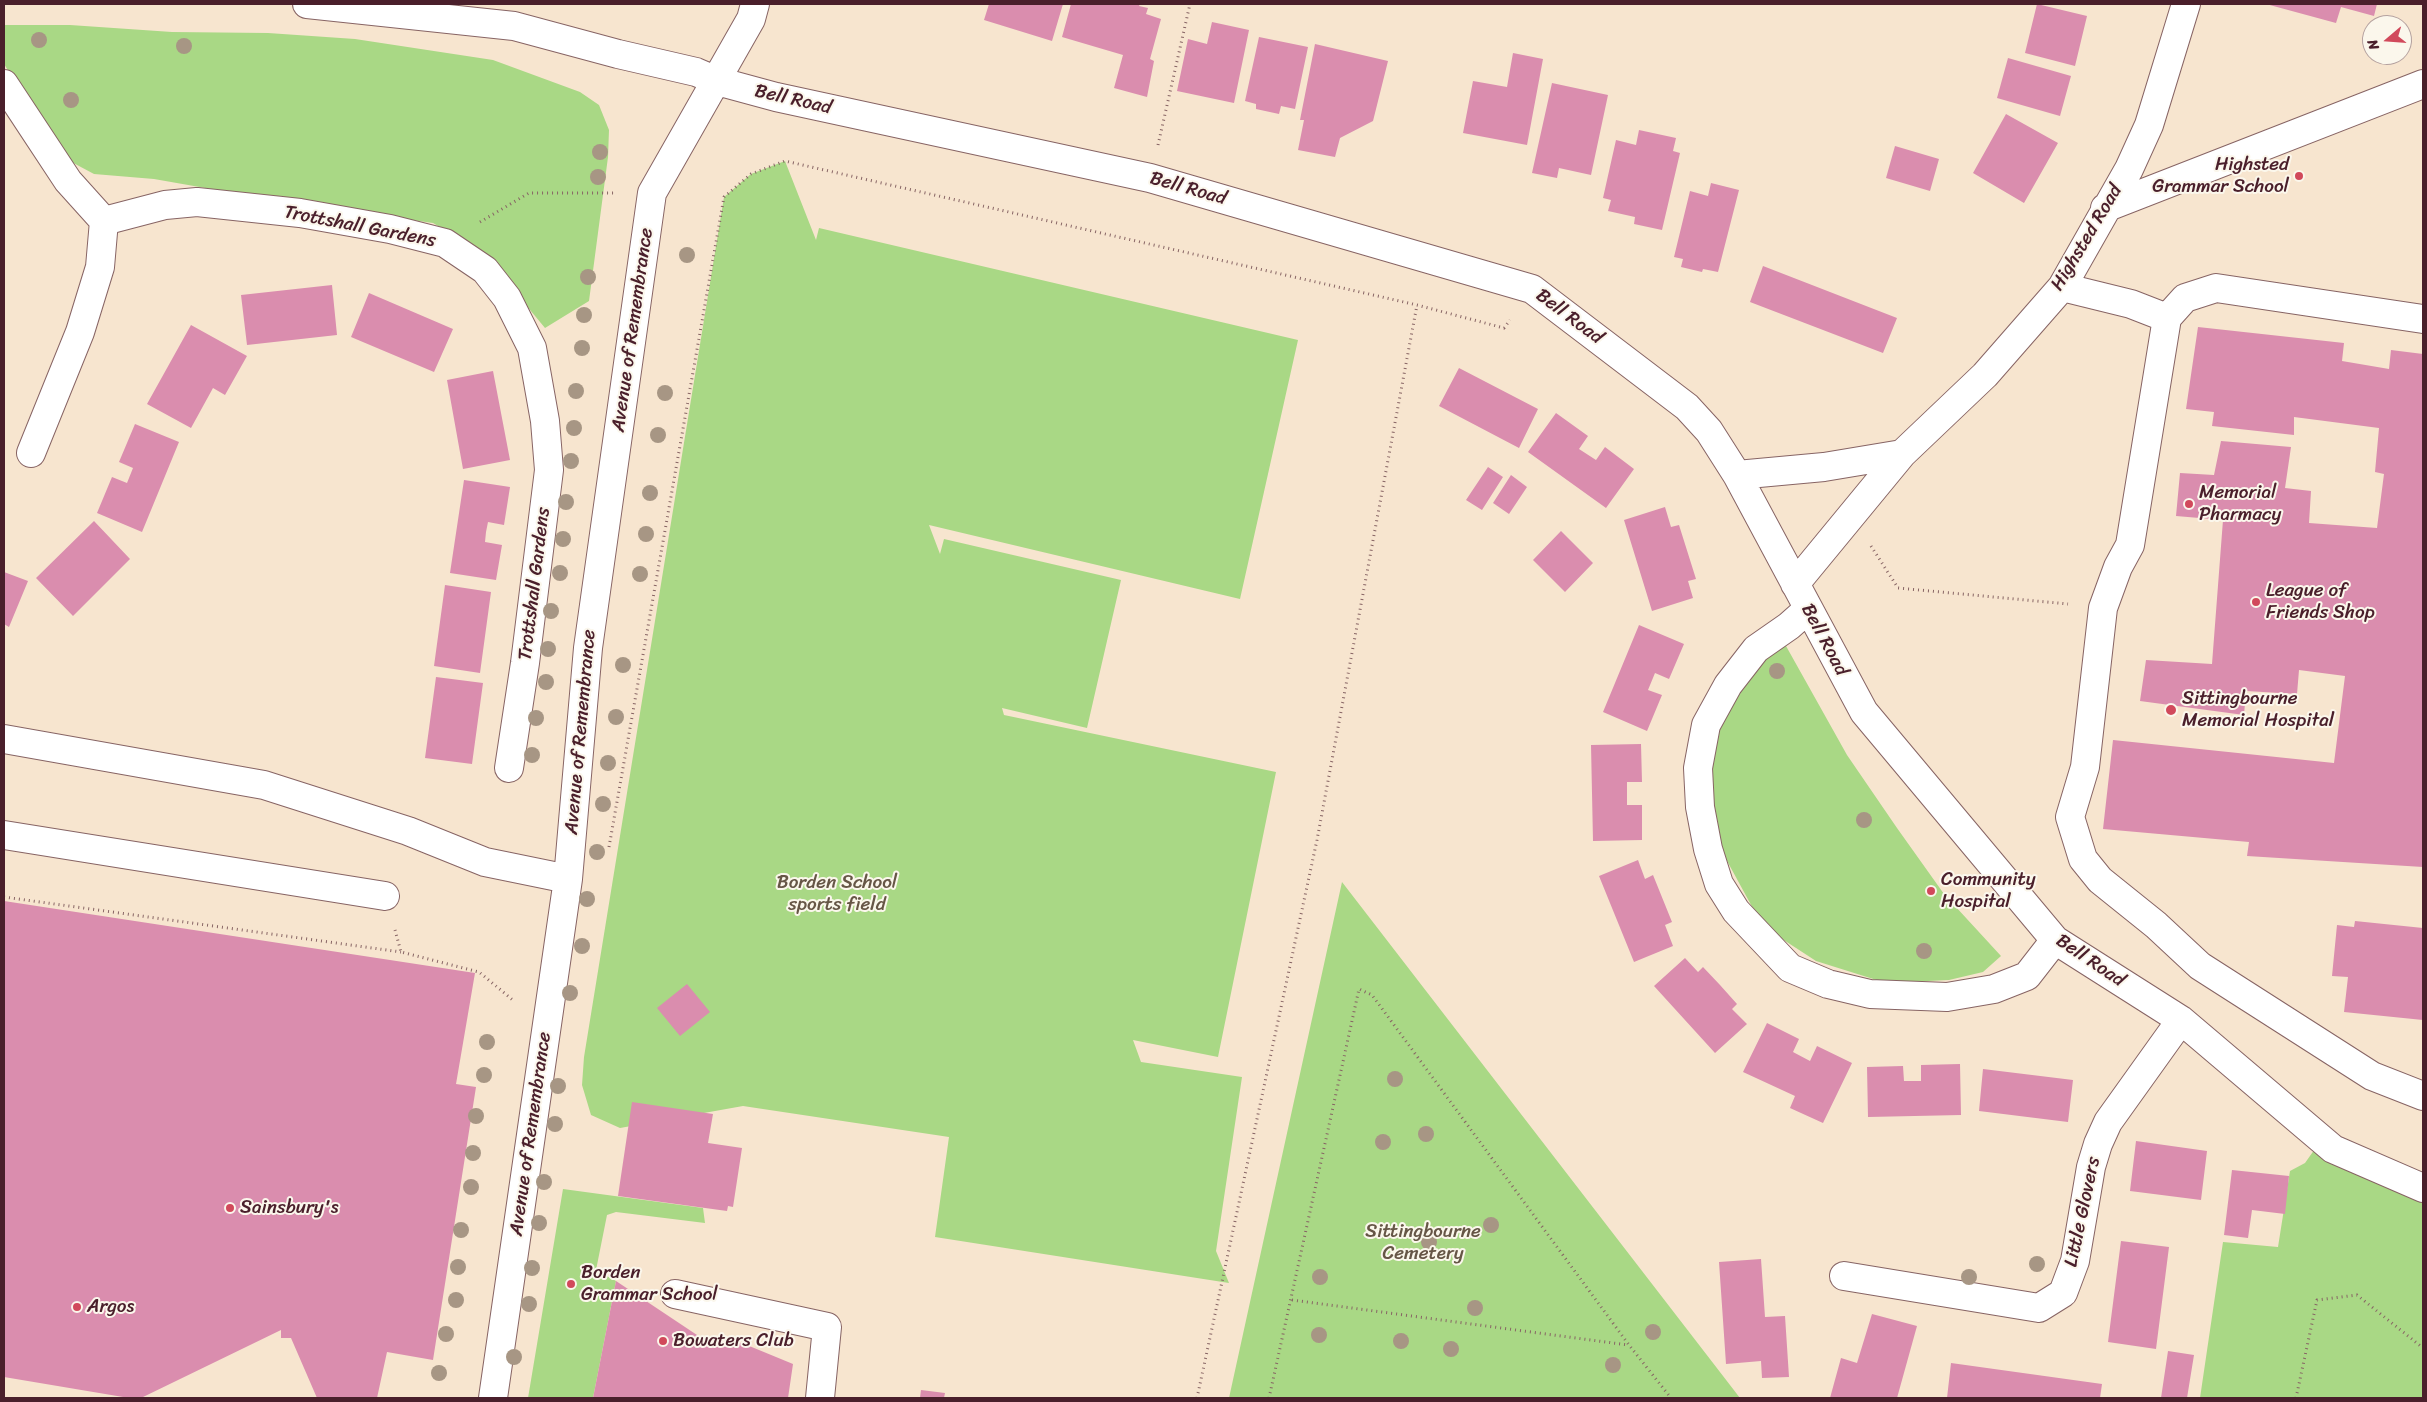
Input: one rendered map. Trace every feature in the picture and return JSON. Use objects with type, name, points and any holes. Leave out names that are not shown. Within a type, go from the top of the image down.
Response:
[{"type":"street","name":"Bell Road","points":[[307,4],[514,26],[618,54],[696,72],[716,81],[776,97],[1150,178],[1532,289],[1688,407],[1709,431],[1737,475],[1807,610],[1864,712],[2055,940],[2181,1020],[2333,1149],[2423,1188]]},
{"type":"street","name":"Avenue of Remembrance","points":[[494,1398],[568,879],[588,648],[652,193],[751,19],[756,4]]},
{"type":"street","name":"Highsted Road","points":[[1795,584],[1853,516],[1902,454],[1985,375],[2062,287],[2129,168],[2149,125],[2186,4]]},
{"type":"street","points":[[4,84],[68,181],[104,221],[100,266],[80,332],[31,453]]},
{"type":"street","points":[[2105,208],[2423,84]]},
{"type":"street","name":"Trottshall Gardens","points":[[104,221],[165,205],[197,202],[318,216],[390,229],[445,243],[484,270],[507,298],[532,348],[545,421],[549,470],[525,663],[509,768]]},
{"type":"street","points":[[2062,287],[2131,304],[2167,318]]},
{"type":"street","points":[[2423,319],[2216,288],[2185,298],[2167,318],[2130,545],[2118,567],[2103,608],[2086,767],[2070,817],[2083,859],[2100,880],[2156,926],[2200,966],[2372,1076],[2423,1096]]},
{"type":"street","points":[[1737,475],[1824,467],[1902,454]]},
{"type":"street","points":[[1807,610],[1789,626],[1756,649],[1728,685],[1706,725],[1698,768],[1700,807],[1708,849],[1719,884],[1736,911],[1790,968],[1828,984],[1870,994],[1947,997],[1994,989],[2027,976],[2055,940]]},
{"type":"street","points":[[4,739],[264,785],[408,832],[485,862],[568,879]]},
{"type":"street","points":[[4,836],[385,896]]},
{"type":"street","name":"Little Glovers","points":[[1844,1276],[2039,1308],[2063,1293],[2075,1261],[2091,1167],[2098,1144],[2108,1122],[2181,1020]]},
{"type":"street","points":[[675,1294],[827,1327],[820,1398]]},
{"type":"path","points":[[1150,178],[1190,4]]},
{"type":"path","points":[[608,856],[724,197],[751,174],[785,161],[1417,305],[1504,328],[1532,289]]},
{"type":"path","points":[[445,243],[529,193],[652,193]]},
{"type":"path","points":[[1197,1398],[1317,840],[1417,305]]},
{"type":"path","points":[[1853,516],[1898,588],[2103,608]]},
{"type":"path","points":[[385,896],[401,952]]},
{"type":"path","points":[[4,897],[401,952],[479,972],[547,1028]]},
{"type":"path","points":[[1269,1398],[1292,1300],[1358,989],[1372,996],[1629,1345],[1671,1398]]},
{"type":"path","points":[[2296,1398],[2317,1300],[2357,1295],[2423,1348]]},
{"type":"path","points":[[1292,1300],[1629,1345]]},
{"type":"green space","points":[[4,25],[70,25],[172,32],[268,33],[355,39],[493,60],[580,92],[599,105],[609,130],[608,157],[589,301],[545,328],[497,270],[463,241],[433,223],[285,202],[154,179],[94,174],[64,158],[4,64]]},
{"type":"green space","name":"Borden School sports field","points":[[785,161],[816,240],[819,228],[1298,340],[1240,599],[929,525],[940,554],[944,539],[1121,580],[1087,728],[1002,708],[1004,715],[1276,772],[1218,1057],[1133,1040],[1141,1062],[1242,1077],[1216,1251],[1229,1283],[935,1237],[949,1137],[743,1106],[620,1128],[591,1115],[582,1085],[584,1057],[724,197],[751,174]]},
{"type":"green space","points":[[1780,641],[1786,646],[1847,755],[1897,828],[1944,894],[2001,956],[1983,972],[1949,980],[1886,983],[1816,961],[1773,933],[1756,914],[1726,859],[1712,823],[1712,760],[1722,714],[1747,671]]},
{"type":"green space","name":"Sittingbourne Cemetery","points":[[1342,882],[1740,1398],[1229,1398]]},
{"type":"green space","points":[[2329,1129],[2423,1204],[2423,1398],[2200,1398],[2223,1242],[2278,1247],[2290,1171],[2305,1163]]},
{"type":"green space","points":[[563,1189],[703,1208],[705,1223],[616,1212],[607,1215],[596,1270],[616,1281],[593,1398],[528,1398]]},
{"type":"building","points":[[989,4],[1063,4],[1052,41],[984,20]]},
{"type":"building","points":[[1071,4],[1140,4],[1139,6],[1148,8],[1146,14],[1161,19],[1150,59],[1154,61],[1147,97],[1114,88],[1123,55],[1062,37]]},
{"type":"building","points":[[2037,4],[2087,16],[2075,66],[2025,53]]},
{"type":"building","points":[[2266,4],[2377,4],[2374,15],[2341,7],[2336,23]]},
{"type":"building","points":[[1212,22],[1249,30],[1234,103],[1177,91],[1188,39],[1207,44]]},
{"type":"building","points":[[1259,37],[1308,47],[1295,109],[1281,106],[1279,114],[1256,109],[1256,104],[1245,101]]},
{"type":"building","points":[[1315,44],[1388,61],[1373,121],[1340,138],[1335,157],[1298,150],[1304,120],[1300,120]]},
{"type":"building","points":[[1513,53],[1543,59],[1527,145],[1463,133],[1473,81],[1507,87]]},
{"type":"building","points":[[2008,58],[2071,76],[2060,116],[1997,98]]},
{"type":"building","points":[[1552,83],[1608,95],[1591,175],[1559,168],[1557,178],[1532,173]]},
{"type":"building","points":[[2006,114],[2058,143],[2024,203],[1973,173]]},
{"type":"building","points":[[1639,130],[1676,138],[1673,151],[1680,153],[1662,230],[1634,224],[1635,217],[1608,211],[1611,200],[1603,198],[1616,140],[1636,145]]},
{"type":"building","points":[[1895,146],[1939,159],[1930,191],[1886,178]]},
{"type":"building","points":[[1711,183],[1739,190],[1718,272],[1703,269],[1702,272],[1681,267],[1683,259],[1674,257],[1690,191],[1708,196]]},
{"type":"building","points":[[1763,266],[1897,318],[1883,353],[1750,302]]},
{"type":"building","points":[[332,285],[337,335],[247,345],[241,295]]},
{"type":"building","points":[[369,293],[453,329],[434,372],[351,337]]},
{"type":"building","points":[[191,325],[247,356],[225,395],[213,388],[191,428],[147,404]]},
{"type":"building","points":[[2198,327],[2344,343],[2342,361],[2389,369],[2391,350],[2423,354],[2423,867],[2247,856],[2249,842],[2103,829],[2113,740],[2334,763],[2345,676],[2299,670],[2297,694],[2246,691],[2244,715],[2140,701],[2146,660],[2212,664],[2223,520],[2176,516],[2180,473],[2214,475],[2221,441],[2291,447],[2285,488],[2311,491],[2309,523],[2377,528],[2384,474],[2375,472],[2379,428],[2294,417],[2294,435],[2212,426],[2214,412],[2186,409]]},
{"type":"building","points":[[1459,368],[1538,409],[1519,448],[1439,406]]},
{"type":"building","points":[[493,371],[510,460],[463,469],[447,380]]},
{"type":"building","points":[[1556,413],[1588,436],[1579,449],[1596,460],[1605,447],[1634,469],[1606,508],[1528,452]]},
{"type":"building","points":[[135,424],[179,442],[142,532],[97,513],[112,477],[127,483],[133,468],[119,462]]},
{"type":"building","points":[[1488,467],[1503,477],[1482,510],[1466,500]]},
{"type":"building","points":[[1511,475],[1527,487],[1509,514],[1493,503]]},
{"type":"building","points":[[464,480],[510,487],[504,525],[488,522],[486,532],[485,542],[502,545],[496,580],[450,573]]},
{"type":"building","points":[[1665,507],[1671,527],[1679,525],[1696,579],[1688,581],[1693,598],[1652,611],[1624,520]]},
{"type":"building","points":[[94,521],[130,559],[73,616],[36,578]]},
{"type":"building","points":[[1561,531],[1593,563],[1565,592],[1533,560]]},
{"type":"building","points":[[4,572],[28,581],[9,627],[4,624]]},
{"type":"building","points":[[445,585],[491,592],[480,673],[434,666]]},
{"type":"building","points":[[1639,625],[1684,644],[1669,679],[1655,673],[1648,690],[1662,695],[1647,731],[1603,712]]},
{"type":"building","points":[[436,677],[483,683],[472,764],[425,758]]},
{"type":"building","points":[[1641,744],[1642,782],[1627,782],[1627,805],[1642,805],[1642,840],[1593,841],[1591,745]]},
{"type":"building","points":[[1638,860],[1645,879],[1653,875],[1672,922],[1665,925],[1673,946],[1634,962],[1599,876]]},
{"type":"building","name":"Sainsbury's","points":[[4,901],[475,973],[456,1084],[476,1087],[433,1360],[387,1352],[377,1398],[317,1398],[291,1338],[281,1338],[281,1330],[141,1398],[129,1398],[4,1377]]},
{"type":"building","points":[[2355,921],[2423,928],[2423,1020],[2344,1012],[2348,977],[2332,976],[2337,925],[2354,927]]},
{"type":"building","points":[[1685,958],[1698,972],[1703,967],[1720,985],[1737,1004],[1732,1009],[1747,1024],[1715,1053],[1654,986]]},
{"type":"building","points":[[687,984],[710,1012],[680,1036],[657,1008]]},
{"type":"building","points":[[1767,1023],[1799,1039],[1793,1052],[1810,1061],[1817,1046],[1852,1063],[1823,1123],[1790,1108],[1795,1096],[1743,1072]]},
{"type":"building","points":[[1960,1064],[1961,1115],[1868,1117],[1867,1067],[1903,1066],[1904,1081],[1921,1081],[1921,1065]]},
{"type":"building","points":[[1983,1069],[2073,1080],[2068,1122],[1979,1111]]},
{"type":"building","points":[[632,1102],[713,1114],[708,1143],[742,1148],[733,1207],[728,1206],[727,1211],[618,1196]]},
{"type":"building","points":[[2136,1141],[2207,1151],[2201,1200],[2130,1191]]},
{"type":"building","points":[[2232,1170],[2289,1176],[2285,1214],[2252,1210],[2248,1238],[2224,1235]]},
{"type":"building","points":[[2121,1241],[2169,1247],[2156,1349],[2108,1342]]},
{"type":"building","points":[[1761,1259],[1765,1317],[1785,1316],[1789,1377],[1762,1378],[1761,1361],[1726,1364],[1719,1262]]},
{"type":"building","name":"Bowaters Club","points":[[616,1281],[703,1339],[742,1343],[793,1364],[788,1398],[593,1398]]},
{"type":"building","points":[[1872,1314],[1917,1326],[1897,1398],[1830,1398],[1841,1358],[1857,1363]]},
{"type":"building","points":[[2168,1351],[2194,1355],[2187,1398],[2161,1398]]},
{"type":"building","points":[[1951,1363],[2102,1384],[2100,1398],[1947,1398]]},
{"type":"building","points":[[921,1390],[945,1393],[944,1398],[920,1398]]},
{"type":"place","name":"Highsted Grammar School","points":[[2299,176]]},
{"type":"place","name":"Memorial Pharmacy","points":[[2189,504]]},
{"type":"place","name":"League of Friends Shop","points":[[2256,602]]},
{"type":"place","name":"Sittingbourne Memorial Hospital","points":[[2171,710]]},
{"type":"place","name":"Community Hospital","points":[[1931,891]]},
{"type":"place","name":"Sainsbury's","points":[[230,1208]]},
{"type":"place","name":"Borden Grammar School","points":[[571,1284]]},
{"type":"place","name":"Argos","points":[[77,1307]]},
{"type":"place","name":"Bowaters Club","points":[[663,1341]]}]
